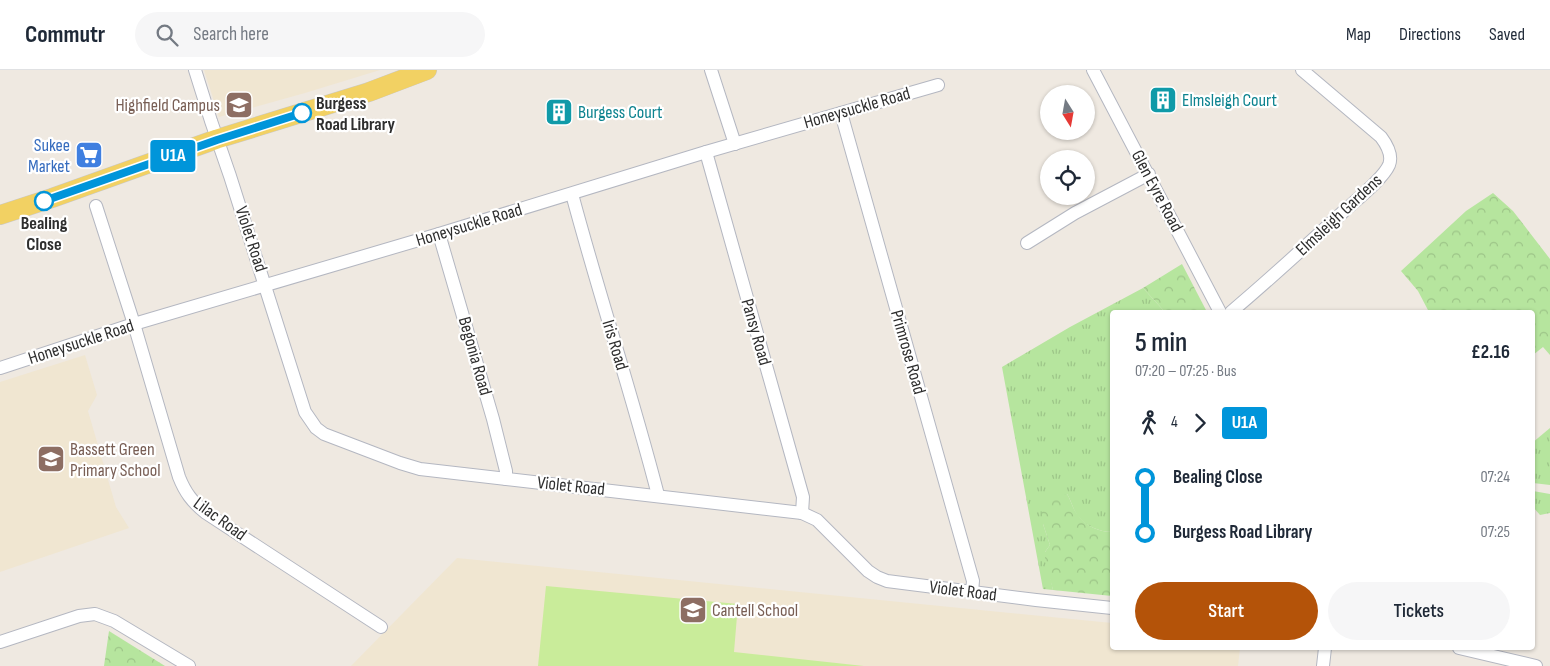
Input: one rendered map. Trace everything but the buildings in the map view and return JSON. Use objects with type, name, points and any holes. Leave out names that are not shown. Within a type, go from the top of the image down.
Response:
[{"type":"main road","points":[[0,215],[217,140],[360,95],[427,70]]},
{"type":"street","name":"Violet Road","points":[[195,70],[305,412],[310,422],[324,434],[420,469],[802,513],[817,520],[868,571],[876,577],[887,581],[1110,608]]},
{"type":"street","points":[[711,70],[735,144]]},
{"type":"street","name":"Glen Eyre Road","points":[[1093,70],[1219,310]]},
{"type":"street","name":"Elmsleigh Gardens","points":[[1233,310],[1264,285],[1369,189],[1388,167],[1391,160],[1388,148],[1381,137],[1302,70]]},
{"type":"street","name":"Honeysuckle Road","points":[[0,368],[134,324],[439,234],[706,152],[938,85]]},
{"type":"street","name":"Primrose Road","points":[[841,113],[972,581],[972,591]]},
{"type":"street","name":"Pansy Road","points":[[706,152],[803,497],[802,513]]},
{"type":"street","points":[[1027,243],[1076,213],[1148,174]]},
{"type":"street","name":"Iris Road","points":[[572,194],[658,495]]},
{"type":"street","name":"Lilac Road","points":[[96,206],[134,324],[179,476],[188,497],[206,512],[381,627]]},
{"type":"street","name":"Begonia Road","points":[[439,234],[493,419],[506,471],[506,478]]},
{"type":"street","points":[[0,642],[79,616],[95,614],[114,621],[189,666]]},
{"type":"street","points":[[1323,666],[1325,650]]},
{"type":"street","points":[[1468,650],[1536,666]]},
{"type":"shaded area","name":"Highfield Campus","points":[[204,70],[380,70],[219,117]]},
{"type":"shaded area","name":"Bassett Green Primary School","points":[[85,355],[97,395],[88,411],[116,507],[129,528],[0,572],[0,382]]},
{"type":"shaded area","name":"Cantell School","points":[[457,558],[1110,623],[1110,650],[1240,650],[1238,666],[351,666]]},
{"type":"green space","points":[[1493,193],[1513,211],[1550,259],[1550,355],[1543,347],[1535,353],[1535,310],[1428,310],[1418,291],[1401,271],[1466,211]]},
{"type":"green space","points":[[1182,264],[1206,310],[1163,310],[1143,288]]},
{"type":"green space","points":[[1143,288],[1163,310],[1110,310],[1110,532],[1098,530],[1081,520],[1076,514],[1067,494],[1043,524],[1050,545],[1045,552],[1053,590],[1043,589],[1002,367],[1070,327]]},
{"type":"green space","points":[[1550,428],[1550,485],[1535,483],[1535,440]]},
{"type":"green space","points":[[1535,491],[1550,494],[1550,513],[1540,515],[1535,509]]},
{"type":"green space","points":[[1067,494],[1081,519],[1098,530],[1110,532],[1110,596],[1053,590],[1045,560],[1045,552],[1050,545],[1043,524],[1041,505],[1049,495]]},
{"type":"green space","points":[[546,586],[738,604],[734,652],[864,666],[538,666]]},
{"type":"green space","points":[[109,631],[165,666],[104,666]]},
{"type":"bus line","name":"U1A","points":[[44,201],[256,126],[302,113]]},
{"type":"place","name":"Elmsleigh Court","points":[[1163,100]]},
{"type":"place","name":"Highfield Campus","points":[[239,105]]},
{"type":"place","name":"Burgess Court","points":[[559,112]]},
{"type":"place","name":"Burgess Road Library","points":[[302,113]]},
{"type":"place","name":"Sukee Market","points":[[89,155]]},
{"type":"place","name":"Bealing Close","points":[[44,201]]},
{"type":"place","name":"Bassett Green Primary School","points":[[51,459]]},
{"type":"place","name":"Cantell School","points":[[693,610]]}]
